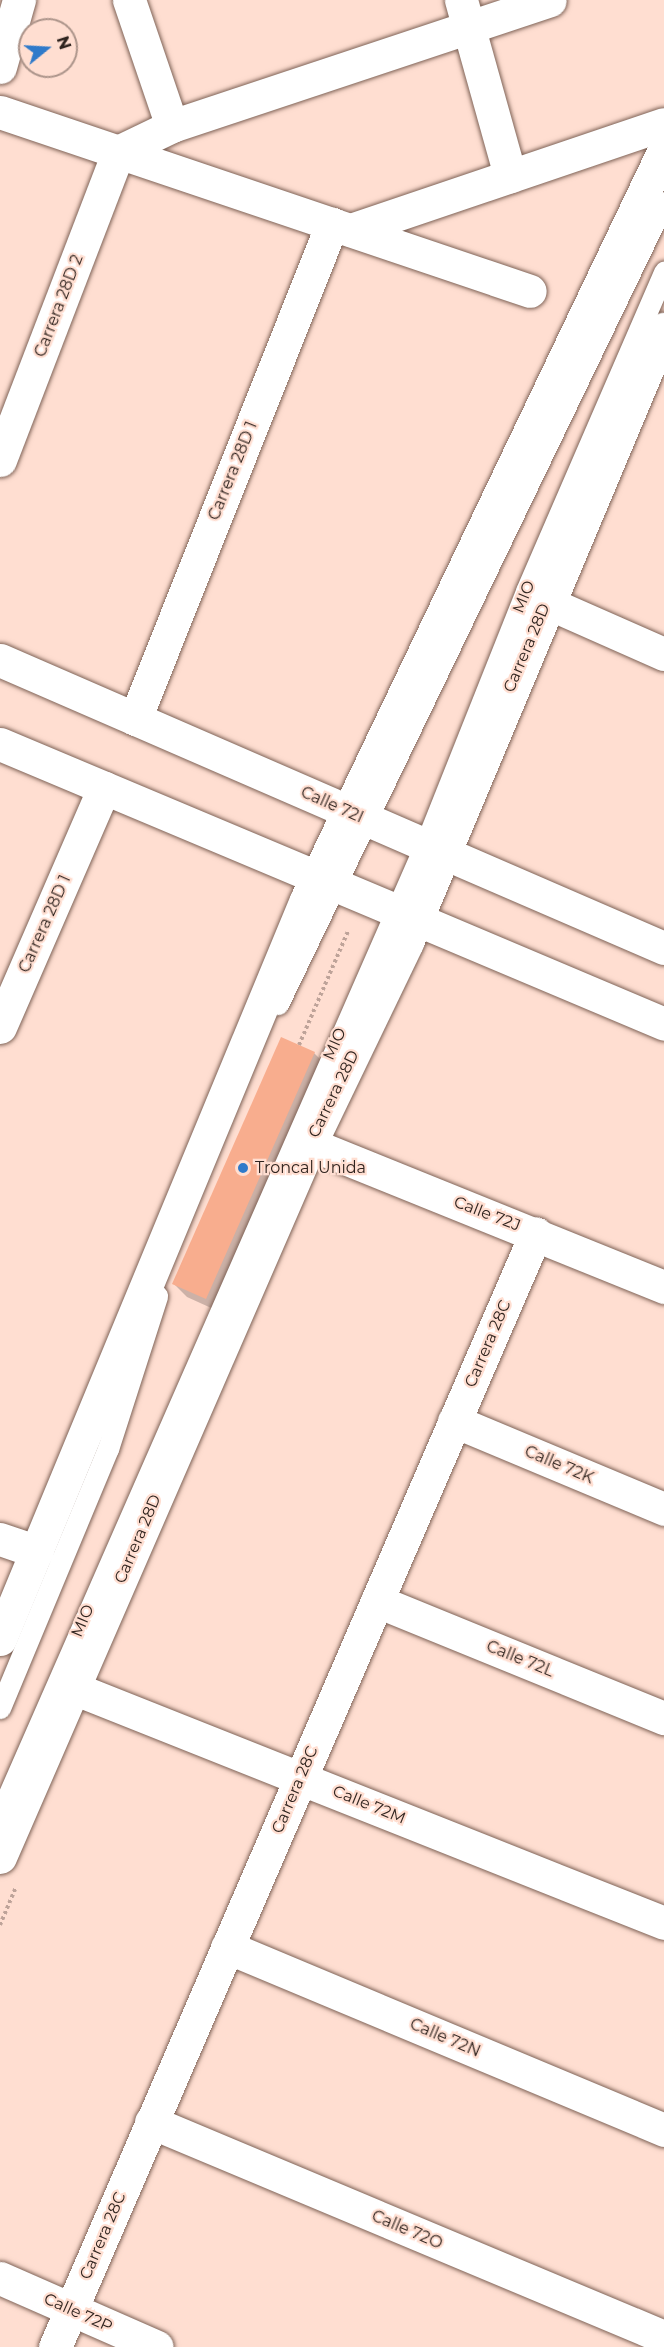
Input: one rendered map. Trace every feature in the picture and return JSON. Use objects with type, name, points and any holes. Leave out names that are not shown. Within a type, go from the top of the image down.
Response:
[{"type":"street","points":[[0,68],[19,0]]},
{"type":"street","points":[[129,0],[172,126]]},
{"type":"street","points":[[118,152],[172,126],[465,13],[550,0]]},
{"type":"street","points":[[465,13],[510,176]]},
{"type":"street","points":[[0,112],[530,291]]},
{"type":"street","points":[[341,227],[510,176],[664,124]]},
{"type":"street","points":[[0,1640],[356,815],[664,150]]},
{"type":"street","name":"Carrera 28D 2","points":[[0,460],[118,152]]},
{"type":"street","name":"Carrera 28D 1","points":[[135,719],[341,227]]},
{"type":"street","name":"Carrera 28D","points":[[0,1857],[310,1144],[433,849],[546,602],[664,329]]},
{"type":"street","points":[[546,602],[664,654]]},
{"type":"street","name":"Calle 72I","points":[[0,660],[664,948]]},
{"type":"street","points":[[0,744],[664,1024]]},
{"type":"street","name":"Carrera 28D 1","points":[[0,1027],[104,788]]},
{"type":"street","name":"Calle 72J","points":[[310,1144],[536,1233],[664,1287]]},
{"type":"street","name":"Carrera 28C","points":[[55,2347],[536,1233]]},
{"type":"street","name":"Calle 72K","points":[[454,1421],[664,1509]]},
{"type":"street","points":[[0,1539],[37,1552]]},
{"type":"street","name":"Calle 72L","points":[[376,1601],[664,1718]]},
{"type":"street","name":"Calle 72M","points":[[73,1688],[664,1923]]},
{"type":"street","name":"Calle 72N","points":[[227,1947],[664,2130]]},
{"type":"street","name":"Calle 72O","points":[[151,2122],[664,2337]]},
{"type":"street","name":"Calle 72P","points":[[0,2278],[157,2347]]},
{"type":"lane","points":[[356,815],[664,202]]},
{"type":"lane","name":"MIO","points":[[433,849],[526,591],[664,272]]},
{"type":"lane","points":[[0,1708],[108,1449],[187,1218],[327,882]]},
{"type":"lane","name":"MIO","points":[[0,1814],[406,915]]},
{"type":"path","points":[[299,1045],[353,920]]},
{"type":"building","name":"Troncal Unida","points":[[281,1037],[315,1052],[206,1299],[172,1284]]},
{"type":"place","name":"Troncal Unida","points":[[243,1168]]}]
